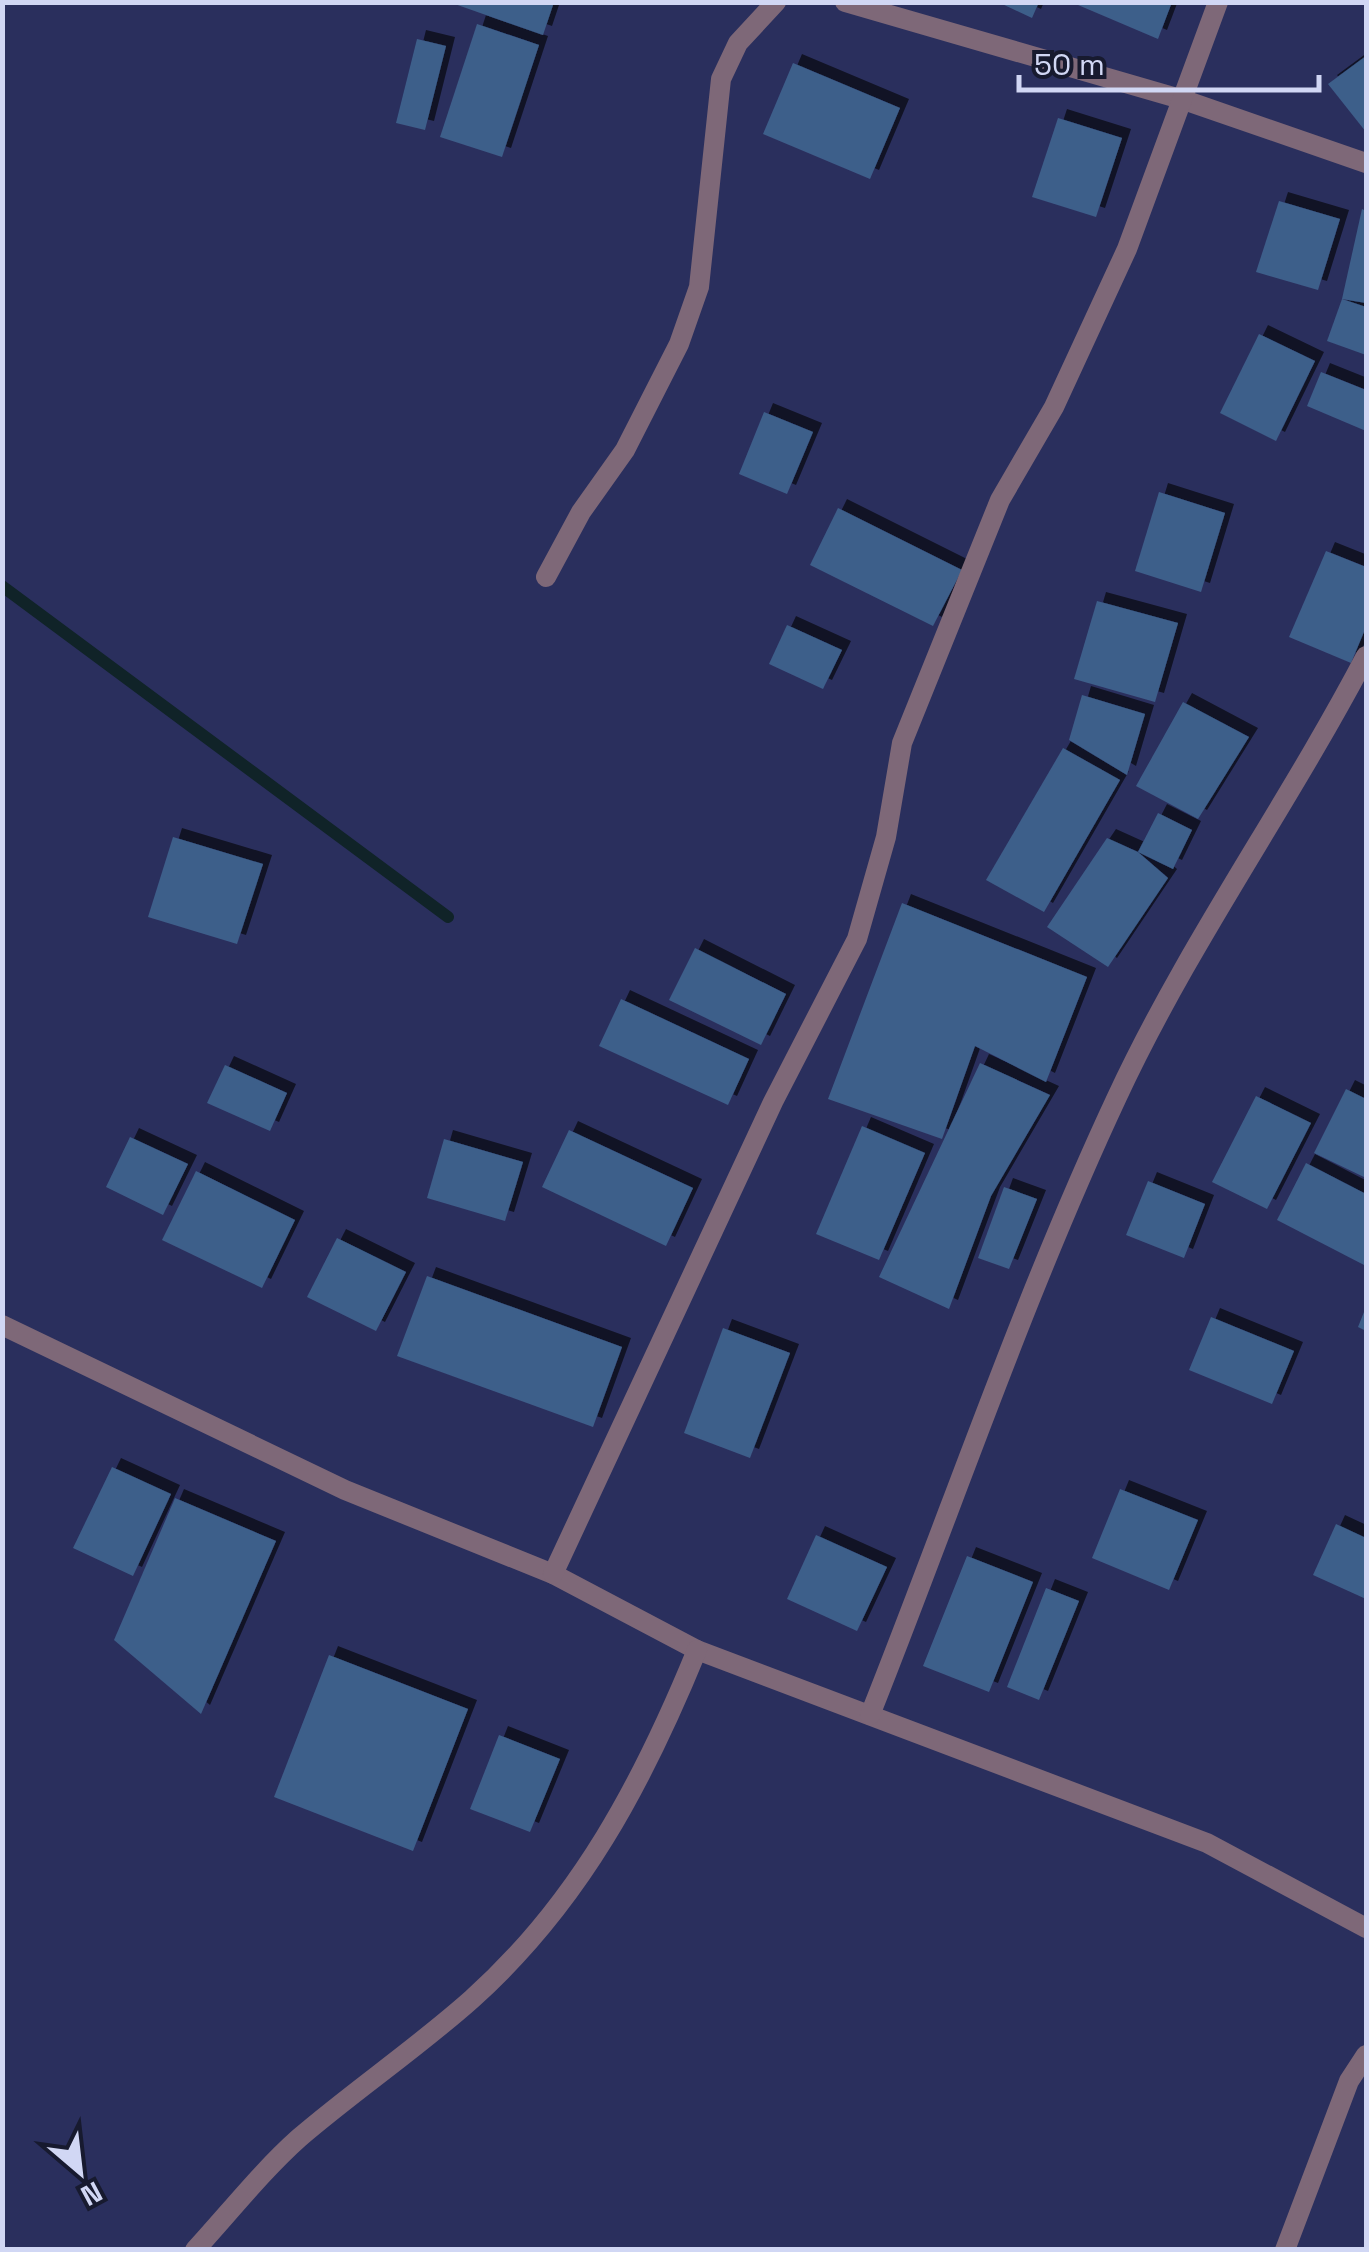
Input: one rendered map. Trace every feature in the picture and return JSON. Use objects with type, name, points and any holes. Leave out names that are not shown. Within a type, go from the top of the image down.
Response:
[{"type":"street","points":[[546,577],[581,512],[625,450],[679,344],[699,288],[720,79],[738,43],[776,2]]},
{"type":"street","points":[[845,2],[1184,100],[1366,162]]},
{"type":"street","points":[[553,1574],[773,1102],[857,939],[886,837],[902,743],[1000,500],[1062,389],[1126,249],[1218,2]]},
{"type":"street","points":[[870,1714],[944,1531],[978,1431],[1118,1095],[1170,994],[1292,792],[1366,656]]},
{"type":"street","points":[[2,1325],[345,1490],[553,1574],[697,1650],[1207,1843],[1366,1928]]},
{"type":"street","points":[[195,2250],[295,2142],[473,1998],[559,1904],[615,1828],[657,1748],[697,1650]]},
{"type":"street","points":[[1285,2250],[1349,2081],[1366,2055]]},
{"type":"building","points":[[449,2],[554,2],[543,35]]},
{"type":"building","points":[[998,2],[1039,2],[1032,18]]},
{"type":"building","points":[[1071,2],[1172,2],[1158,39]]},
{"type":"building","points":[[477,24],[539,45],[502,157],[440,137]]},
{"type":"building","points":[[417,39],[446,46],[425,130],[396,123]]},
{"type":"building","points":[[1366,56],[1366,132],[1328,84]]},
{"type":"building","points":[[793,63],[900,108],[870,179],[763,134]]},
{"type":"building","points":[[1058,118],[1122,138],[1096,217],[1032,197]]},
{"type":"building","points":[[1279,201],[1340,219],[1318,290],[1256,272]]},
{"type":"building","points":[[1362,209],[1366,211],[1366,303],[1342,299]]},
{"type":"building","points":[[1342,299],[1366,307],[1366,355],[1327,341]]},
{"type":"building","points":[[1259,334],[1315,361],[1276,441],[1220,413]]},
{"type":"building","points":[[1321,372],[1366,390],[1366,431],[1307,406]]},
{"type":"building","points":[[764,412],[813,432],[787,494],[739,474]]},
{"type":"building","points":[[1159,492],[1225,513],[1201,592],[1135,571]]},
{"type":"building","points":[[838,508],[962,570],[933,626],[810,565]]},
{"type":"building","points":[[1326,551],[1366,567],[1366,627],[1351,663],[1289,637]]},
{"type":"building","points":[[1097,601],[1178,623],[1155,702],[1074,679]]},
{"type":"building","points":[[787,625],[842,650],[823,689],[769,664]]},
{"type":"building","points":[[1082,695],[1145,714],[1127,775],[1069,740]]},
{"type":"building","points":[[1183,702],[1249,737],[1198,819],[1136,786]]},
{"type":"building","points":[[1063,748],[1120,780],[1044,912],[986,880]]},
{"type":"building","points":[[1158,813],[1192,830],[1173,869],[1138,852]]},
{"type":"building","points":[[173,837],[263,864],[237,944],[148,917]]},
{"type":"building","points":[[1107,838],[1138,852],[1168,878],[1108,967],[1047,927]]},
{"type":"building","points":[[902,903],[1087,977],[1046,1082],[975,1046],[942,1139],[828,1099]]},
{"type":"building","points":[[695,948],[786,994],[761,1045],[669,1000]]},
{"type":"building","points":[[621,999],[749,1059],[728,1105],[599,1046]]},
{"type":"building","points":[[980,1063],[1050,1095],[991,1196],[949,1309],[879,1277]]},
{"type":"building","points":[[225,1065],[287,1093],[270,1131],[207,1103]]},
{"type":"building","points":[[1346,1089],[1366,1099],[1366,1178],[1314,1153]]},
{"type":"building","points":[[1256,1096],[1311,1123],[1267,1209],[1212,1182]]},
{"type":"building","points":[[862,1126],[925,1153],[879,1260],[816,1234]]},
{"type":"building","points":[[569,1130],[693,1188],[666,1246],[542,1187]]},
{"type":"building","points":[[130,1137],[188,1164],[163,1215],[106,1187]]},
{"type":"building","points":[[444,1139],[523,1162],[505,1221],[427,1198]]},
{"type":"building","points":[[1306,1163],[1366,1194],[1366,1266],[1277,1220]]},
{"type":"building","points":[[196,1171],[295,1220],[262,1288],[162,1240]]},
{"type":"building","points":[[1148,1181],[1205,1204],[1184,1258],[1126,1235]]},
{"type":"building","points":[[1004,1187],[1037,1199],[1009,1269],[978,1258]]},
{"type":"building","points":[[337,1238],[406,1272],[376,1331],[307,1297]]},
{"type":"building","points":[[427,1276],[622,1347],[593,1427],[397,1356]]},
{"type":"building","points":[[1366,1307],[1366,1331],[1358,1327]]},
{"type":"building","points":[[1211,1317],[1294,1351],[1272,1404],[1189,1370]]},
{"type":"building","points":[[723,1328],[790,1353],[750,1458],[684,1433]]},
{"type":"building","points":[[112,1467],[171,1494],[133,1576],[73,1548]]},
{"type":"building","points":[[1120,1489],[1198,1520],[1169,1590],[1092,1558]]},
{"type":"building","points":[[175,1498],[276,1541],[201,1714],[114,1640]]},
{"type":"building","points":[[1336,1524],[1366,1538],[1366,1599],[1313,1575]]},
{"type":"building","points":[[816,1535],[887,1567],[857,1631],[787,1599]]},
{"type":"building","points":[[967,1556],[1033,1582],[989,1692],[923,1666]]},
{"type":"building","points":[[1046,1588],[1079,1601],[1039,1700],[1007,1687]]},
{"type":"building","points":[[329,1655],[468,1709],[413,1851],[274,1797]]},
{"type":"building","points":[[499,1735],[560,1759],[530,1832],[470,1809]]},
{"type":"waterway","points":[[2,586],[448,917]]}]
